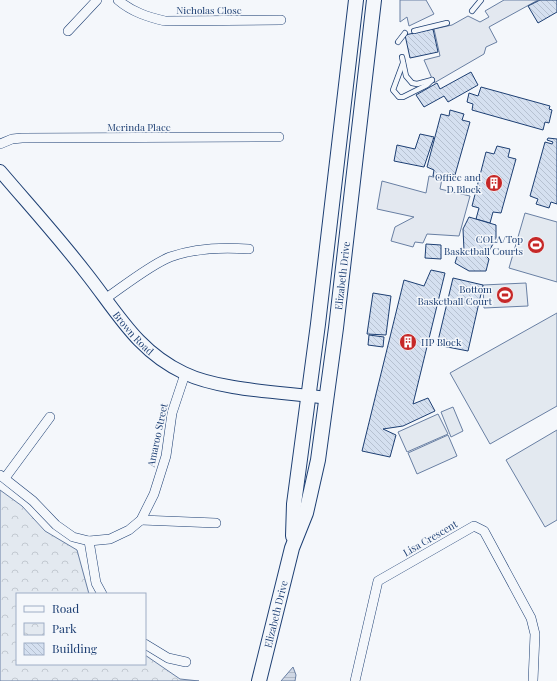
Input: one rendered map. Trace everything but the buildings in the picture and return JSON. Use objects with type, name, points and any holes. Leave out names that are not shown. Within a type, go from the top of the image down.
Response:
[{"type":"main road","name":"Elizabeth Drive","points":[[292,548],[294,504],[309,395],[356,0]]},
{"type":"main road","name":"Elizabeth Drive","points":[[260,681],[292,548],[306,513],[314,481],[327,398],[374,0]]},
{"type":"street","points":[[68,31],[97,0]]},
{"type":"street","name":"Nicholas Close","points":[[118,0],[127,8],[148,17],[165,21],[281,20]]},
{"type":"street","name":"Merinda Place","points":[[0,144],[12,139],[22,138],[279,137]]},
{"type":"street","name":"Brown Road","points":[[0,171],[64,246],[131,334],[163,362],[185,374],[225,385],[327,398]]},
{"type":"street","points":[[105,299],[170,258],[195,251],[225,247],[249,249]]},
{"type":"street","name":"Amaroo Street","points":[[3,476],[32,501],[56,525],[73,536],[89,541],[110,538],[129,530],[141,520],[154,494],[166,456],[172,413],[185,374]]},
{"type":"street","points":[[3,476],[50,417]]},
{"type":"street","points":[[141,520],[216,523]]},
{"type":"street","name":"Lisa Crescent","points":[[355,681],[378,581],[474,526],[484,531],[531,618],[535,634],[533,681]]},
{"type":"street","points":[[89,541],[96,583],[101,593]]},
{"type":"street","points":[[146,645],[168,658],[186,662]]},
{"type":"lane","points":[[472,11],[482,0]]},
{"type":"lane","points":[[414,31],[447,23]]},
{"type":"lane","points":[[398,42],[405,33]]},
{"type":"lane","points":[[402,56],[406,76],[412,83],[417,84],[432,80],[427,85],[403,97],[399,97],[393,90],[403,62]]},
{"type":"green space","name":"COLA/Top Basketball Courts","points":[[525,213],[557,222],[557,282],[509,268]]},
{"type":"green space","name":"Bottom Basketball Court","points":[[526,283],[528,306],[484,308],[483,285]]},
{"type":"green space","points":[[557,313],[557,406],[490,444],[450,373]]},
{"type":"green space","points":[[453,407],[463,431],[451,437],[441,412]]},
{"type":"green space","points":[[438,414],[448,434],[407,452],[398,432]]},
{"type":"green space","points":[[557,430],[557,520],[545,527],[506,460]]},
{"type":"green space","points":[[448,435],[457,456],[417,474],[408,453]]},
{"type":"green space","points":[[0,490],[22,506],[45,531],[77,550],[89,593],[16,593],[16,665],[146,665],[146,656],[180,679],[199,681],[0,681]]},
{"type":"shaded area","points":[[400,0],[426,0],[434,14],[409,26],[407,17],[400,22]]},
{"type":"shaded area","points":[[504,0],[538,0],[489,27],[497,42],[486,47],[484,54],[434,83],[424,60],[440,56],[434,29],[452,25],[468,16],[480,22],[489,17],[485,11]]},
{"type":"shaded area","points":[[429,176],[442,179],[440,189],[470,196],[459,236],[427,234],[423,243],[415,242],[413,247],[391,241],[395,227],[414,217],[377,209],[382,181],[426,193]]},
{"type":"shaded area","points":[[293,667],[296,675],[295,681],[281,681]]},
{"type":"place","name":"Office and D Block","points":[[494,183]]},
{"type":"place","name":"COLA/Top Basketball Courts","points":[[536,245]]},
{"type":"place","name":"Bottom Basketball Court","points":[[505,295]]},
{"type":"place","name":"HP Block","points":[[408,342]]}]
